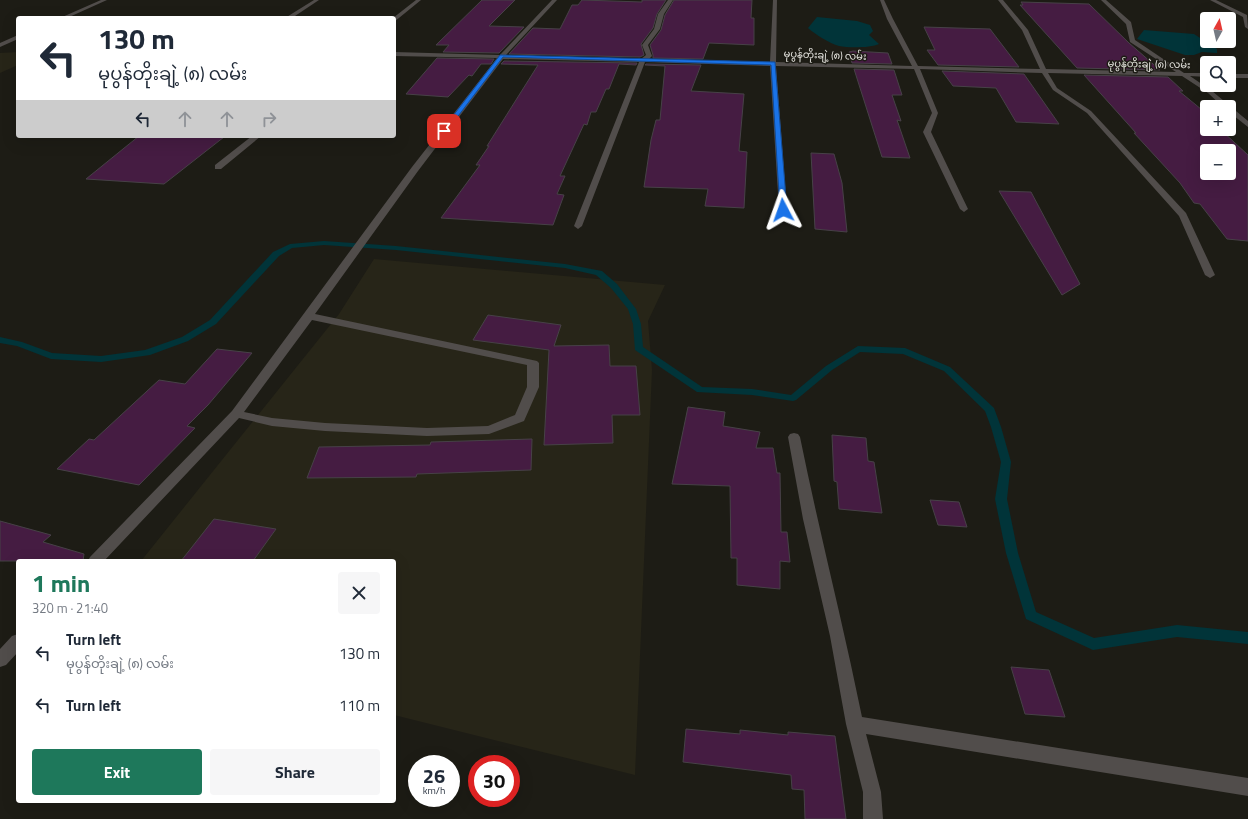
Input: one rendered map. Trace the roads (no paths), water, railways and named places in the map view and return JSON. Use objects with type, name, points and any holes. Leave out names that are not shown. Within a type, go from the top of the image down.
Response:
[{"type":"street","points":[[68,16],[105,0]]},
{"type":"street","points":[[291,16],[317,0]]},
{"type":"street","points":[[396,18],[419,0]]},
{"type":"street","points":[[97,559],[236,414],[415,169],[502,56],[555,0]]},
{"type":"street","points":[[578,226],[642,60],[649,56],[645,45],[657,29],[661,14],[671,0]]},
{"type":"street","points":[[775,0],[773,63],[783,210]]},
{"type":"street","points":[[882,0],[890,19],[917,69],[935,112],[927,132],[964,209]]},
{"type":"street","points":[[1000,0],[1025,30],[1044,71],[1055,89],[1089,112],[1183,215],[1210,275]]},
{"type":"street","points":[[1103,0],[1129,23],[1132,41],[1210,92],[1219,100]]},
{"type":"street","points":[[1212,0],[1245,16],[1248,27]]},
{"type":"street","points":[[0,45],[16,38]]},
{"type":"street","points":[[0,48],[12,47]]},
{"type":"street","name":"မုပွန်တိုးချဲ့ (၈) လမ်း","points":[[396,54],[773,63],[917,69],[1200,75]]},
{"type":"street","points":[[1236,76],[1248,76]]},
{"type":"street","points":[[1236,115],[1248,125]]},
{"type":"street","points":[[218,167],[254,138]]},
{"type":"street","points":[[236,414],[272,422],[325,427],[427,432],[489,430],[520,418],[533,387],[533,363],[309,316]]},
{"type":"street","points":[[794,437],[810,519],[838,636],[855,724],[872,792],[873,819]]},
{"type":"street","points":[[0,660],[16,643]]},
{"type":"street","points":[[855,724],[1248,787]]},
{"type":"water","points":[[817,17],[857,21],[870,25],[873,31],[869,35],[879,44],[865,47],[854,47],[839,46],[831,43],[808,28]]},
{"type":"water","points":[[1144,30],[1194,34],[1200,38],[1200,48],[1215,48],[1217,53],[1202,52],[1194,55],[1185,55],[1137,39]]},
{"type":"waterway","points":[[0,340],[19,344],[51,356],[101,359],[147,353],[185,339],[213,322],[276,254],[290,246],[324,243],[396,248],[565,266],[599,273],[614,286],[632,309],[637,324],[638,348],[700,390],[752,392],[793,398],[829,368],[858,349],[905,351],[947,369],[990,410],[996,427],[1006,462],[1001,499],[1012,553],[1031,615],[1093,644],[1177,631],[1248,638]]}]
